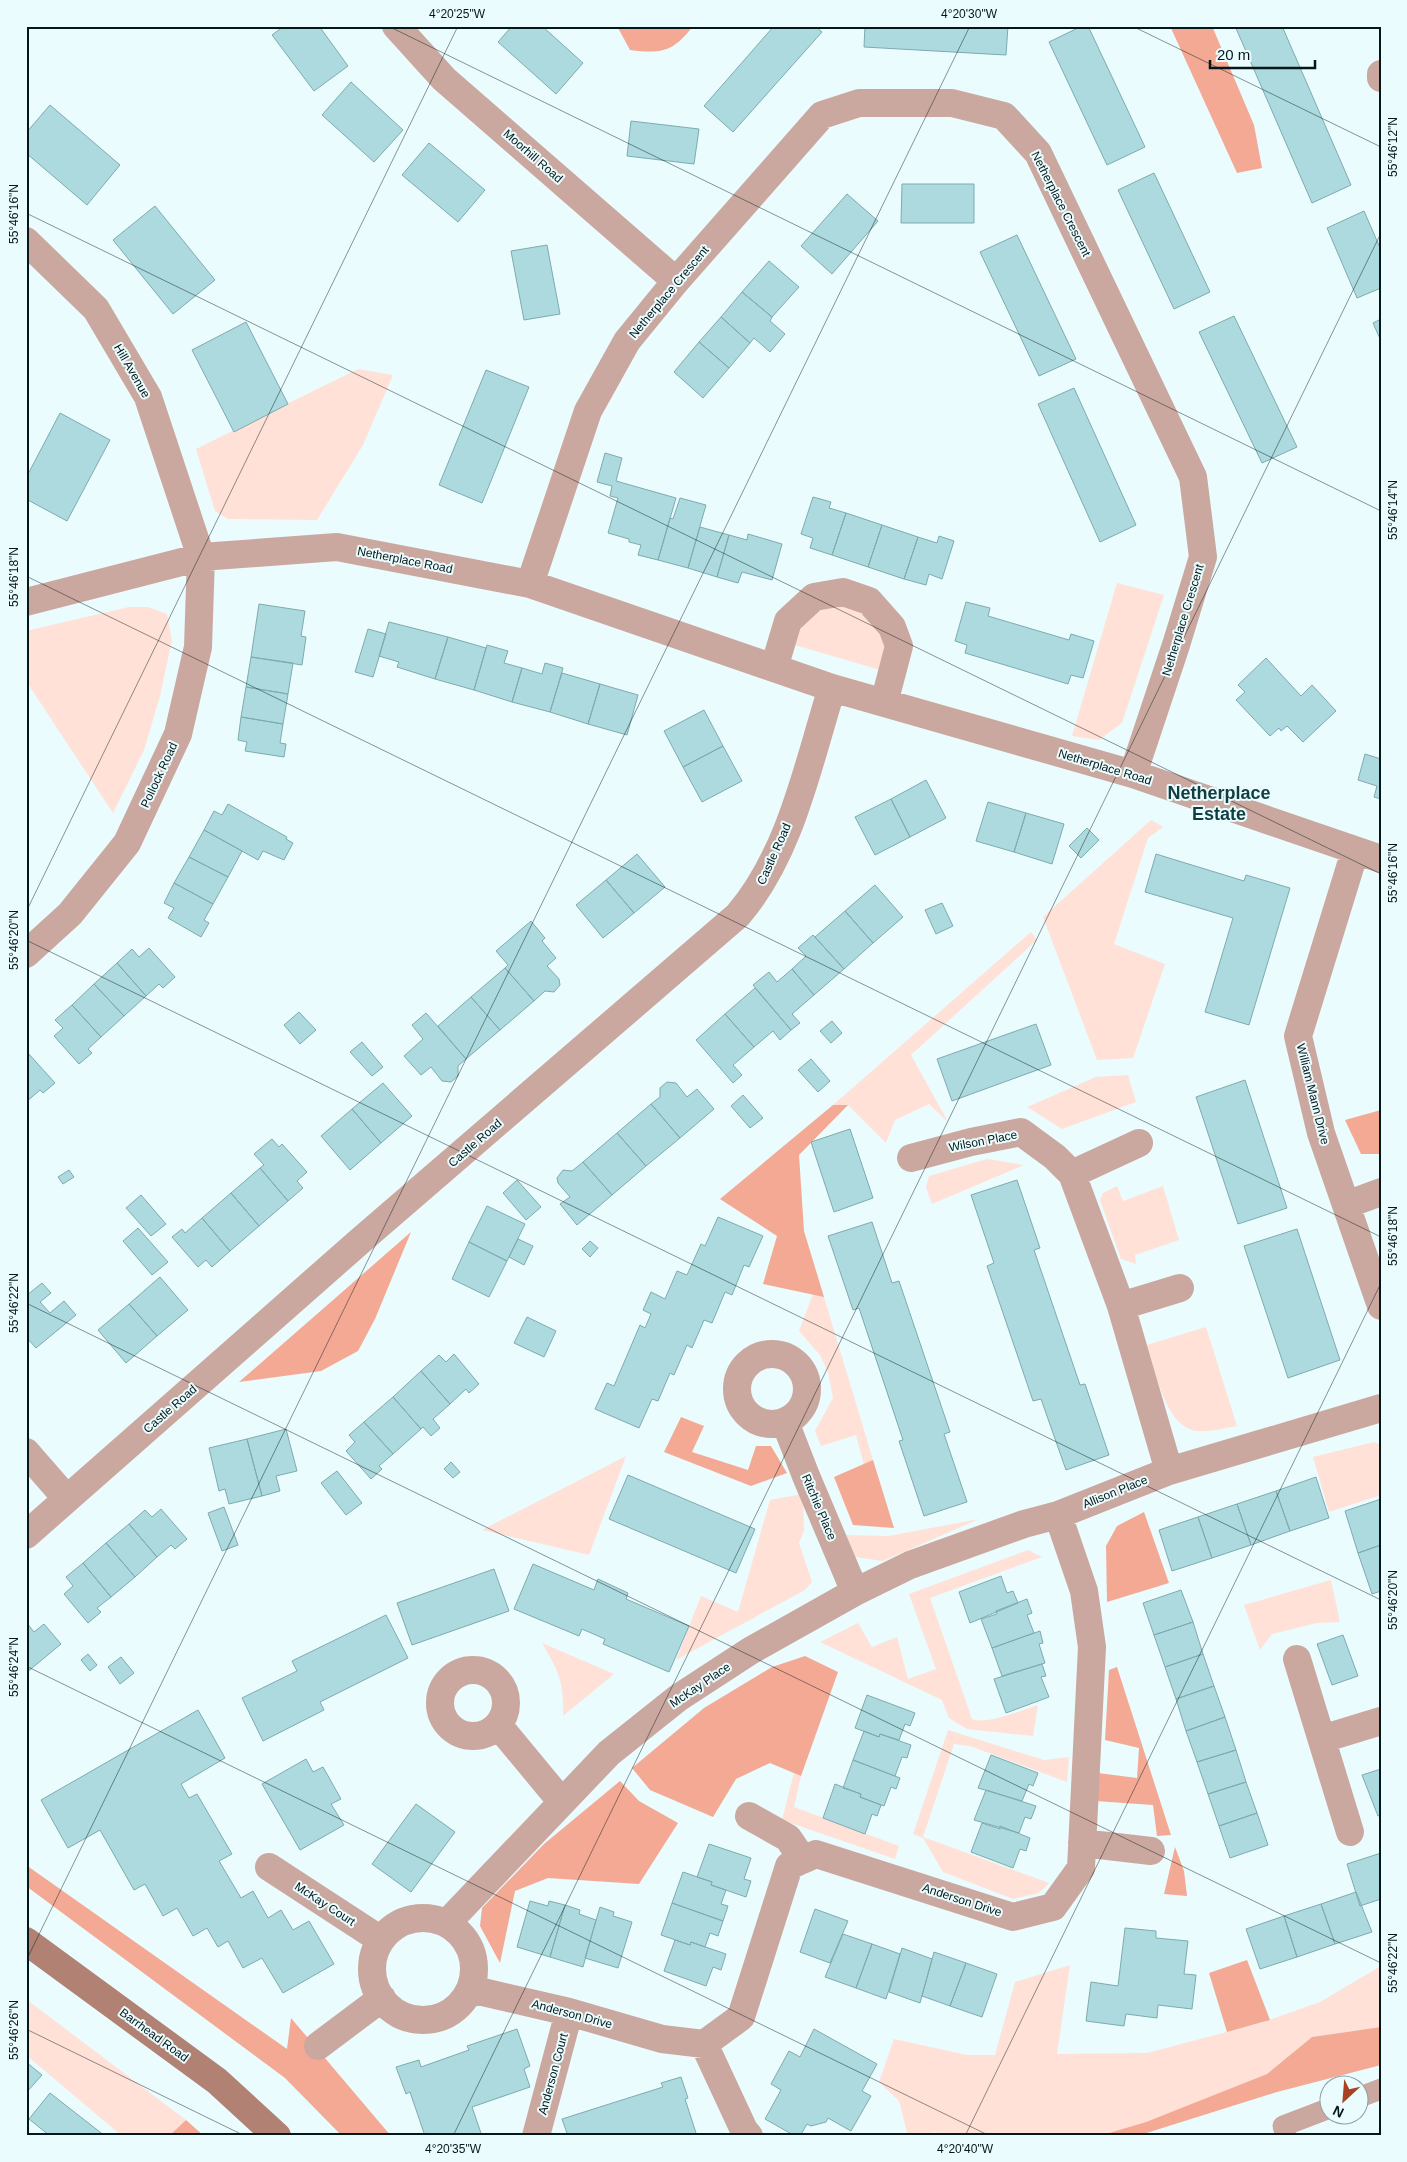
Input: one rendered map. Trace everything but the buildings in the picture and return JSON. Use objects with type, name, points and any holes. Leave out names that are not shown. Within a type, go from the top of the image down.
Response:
[{"type":"street","name":"Moorhill Road","points":[[396,26],[444,79],[676,281]]},
{"type":"street","name":"Netherplace Crescent","points":[[530,584],[588,411],[627,342],[676,281],[822,115],[859,103],[952,103],[1004,116],[1038,153],[1193,477],[1202,557],[1176,644],[1132,774]]},
{"type":"street","name":"Hill Avenue","points":[[26,242],[96,309],[148,397],[201,556]]},
{"type":"street","name":"Netherplace Road","points":[[26,602],[201,556],[337,547],[530,584],[832,688],[1132,774],[1355,851],[1381,858]]},
{"type":"street","name":"Pollock Road","points":[[26,954],[70,914],[127,843],[178,734],[198,647],[201,556]]},
{"type":"street","points":[[774,668],[788,621],[814,597],[843,592],[869,601],[892,627],[899,646],[884,703]]},
{"type":"street","name":"Castle Road","points":[[26,1534],[360,1241],[738,915],[756,893],[771,865],[801,787],[832,688]]},
{"type":"street","name":"William Mann Drive","points":[[1355,851],[1298,1036],[1321,1133],[1381,1306]]},
{"type":"street","name":"Wilson Place","points":[[911,1158],[971,1142],[1021,1132],[1055,1158],[1072,1174],[1121,1306],[1169,1471]]},
{"type":"street","points":[[1072,1174],[1139,1143]]},
{"type":"street","points":[[1346,1205],[1381,1192]]},
{"type":"street","points":[[1121,1306],[1180,1288]]},
{"type":"street","name":"Allison Place","points":[[856,1592],[910,1565],[1024,1524],[1058,1515],[1169,1471],[1381,1408]]},
{"type":"street","name":"Ritchie Place","points":[[785,1422],[856,1592]]},
{"type":"street","points":[[26,1452],[67,1499]]},
{"type":"street","name":"Anderson Drive","points":[[803,1860],[816,1854],[1013,1917],[1053,1907],[1081,1868],[1092,1647],[1084,1591],[1058,1515]]},
{"type":"street","name":"McKay Place","points":[[446,1923],[609,1753],[678,1698],[750,1651],[856,1592]]},
{"type":"street","points":[[1297,1659],[1350,1832]]},
{"type":"street","points":[[1322,1739],[1381,1721]]},
{"type":"street","points":[[498,1725],[561,1801]]},
{"type":"street","points":[[749,2136],[744,2130],[704,2044],[741,2017],[789,1866],[803,1860],[788,1838],[750,1816]]},
{"type":"street","points":[[1082,1844],[1151,1851]]},
{"type":"street","name":"McKay Court","points":[[269,1867],[381,1940]]},
{"type":"street","points":[[418,1918],[446,1923],[459,1932],[468,1945],[474,1967],[470,1989],[462,2002],[450,2012],[428,2019],[406,2017],[392,2009],[382,1998],[375,1984],[372,1969],[374,1954],[381,1940],[391,1929],[404,1922],[418,1918]]},
{"type":"street","name":"Barrhead Road","points":[[26,1941],[217,2081],[277,2136]]},
{"type":"street","name":"Anderson Drive","points":[[470,1989],[569,2012],[662,2039],[704,2044]]},
{"type":"street","points":[[318,2046],[382,1998]]},
{"type":"street","name":"Anderson Court","points":[[536,2136],[569,2012]]},
{"type":"lane","points":[[1286,2136],[1283,2126],[1320,2112]]},
{"type":"shaded area","points":[[617,26],[693,26],[673,46],[651,52],[630,50]]},
{"type":"shaded area","points":[[1170,26],[1212,26],[1254,125],[1262,168],[1237,173]]},
{"type":"shaded area","points":[[358,369],[393,375],[363,445],[317,520],[228,519],[215,511],[196,449]]},
{"type":"shaded area","points":[[1117,583],[1164,595],[1122,723],[1099,740],[1072,736]]},
{"type":"shaded area","points":[[828,603],[848,603],[884,626],[887,672],[788,643],[801,618]]},
{"type":"shaded area","points":[[129,607],[148,607],[167,614],[172,640],[160,696],[144,750],[113,813],[26,681],[26,631]]},
{"type":"shaded area","points":[[1151,820],[1163,827],[1148,838],[1114,944],[1165,964],[1133,1058],[1097,1060],[1043,917]]},
{"type":"shaded area","points":[[1031,932],[1037,940],[911,1055],[948,1122],[929,1104],[895,1120],[886,1143],[848,1105],[833,1105]]},
{"type":"shaded area","points":[[1128,1075],[1136,1102],[1062,1129],[1027,1107],[1096,1077]]},
{"type":"shaded area","points":[[833,1105],[848,1105],[799,1155],[804,1231],[824,1297],[763,1284],[777,1236],[720,1199]]},
{"type":"shaded area","points":[[1381,1110],[1381,1154],[1361,1154],[1345,1120]]},
{"type":"shaded area","points":[[987,1159],[1024,1165],[932,1204],[926,1187],[929,1176]]},
{"type":"shaded area","points":[[1117,1186],[1123,1201],[1163,1186],[1179,1240],[1135,1255],[1136,1264],[1121,1259],[1100,1200],[1103,1193]]},
{"type":"shaded area","points":[[411,1232],[375,1319],[358,1351],[321,1371],[239,1382]]},
{"type":"shaded area","points":[[813,1294],[824,1297],[873,1460],[864,1465],[856,1435],[821,1446],[815,1431],[833,1398],[828,1372],[820,1355],[799,1331]]},
{"type":"shaded area","points":[[1206,1327],[1237,1426],[1198,1431],[1187,1428],[1170,1410],[1158,1383],[1147,1345]]},
{"type":"shaded area","points":[[681,1417],[704,1426],[692,1452],[748,1470],[756,1446],[771,1446],[787,1473],[751,1486],[664,1452]]},
{"type":"shaded area","points":[[1374,1442],[1381,1445],[1381,1495],[1329,1512],[1313,1457]]},
{"type":"shaded area","points":[[626,1456],[589,1555],[482,1530]]},
{"type":"shaded area","points":[[873,1460],[894,1528],[853,1525],[834,1477]]},
{"type":"shaded area","points":[[803,1494],[804,1531],[799,1543],[812,1582],[805,1590],[676,1660],[701,1596],[738,1612],[770,1500]]},
{"type":"shaded area","points":[[1144,1512],[1169,1583],[1107,1602],[1106,1546],[1117,1526]]},
{"type":"shaded area","points":[[979,1519],[883,1561],[855,1557],[843,1535],[889,1536]]},
{"type":"shaded area","points":[[1028,1550],[1042,1557],[930,1598],[972,1719],[995,1719],[1038,1705],[1033,1736],[967,1729],[949,1718],[942,1700],[820,1642],[858,1623],[872,1647],[897,1637],[908,1679],[936,1669],[909,1594]]},
{"type":"shaded area","points":[[1331,1580],[1340,1622],[1317,1623],[1272,1634],[1260,1650],[1244,1605]]},
{"type":"shaded area","points":[[542,1643],[614,1674],[563,1716],[563,1694],[559,1678],[553,1662]]},
{"type":"shaded area","points":[[805,1656],[838,1672],[801,1776],[770,1763],[736,1779],[713,1817],[650,1790],[632,1768],[704,1708],[772,1667]]},
{"type":"shaded area","points":[[1117,1667],[1171,1835],[1157,1836],[1153,1805],[1095,1801],[1098,1773],[1137,1778],[1139,1748],[1105,1740],[1109,1670]]},
{"type":"shaded area","points":[[948,1730],[1044,1760],[1069,1757],[1067,1782],[970,1746],[954,1744],[923,1837],[1049,1883],[1039,1893],[1013,1899],[943,1872],[923,1838],[913,1834]]},
{"type":"shaded area","points":[[794,1773],[801,1776],[794,1807],[899,1846],[895,1859],[782,1820]]},
{"type":"shaded area","points":[[620,1781],[639,1801],[678,1823],[639,1884],[548,1878],[515,1891],[500,1963],[480,1926],[482,1908],[544,1844]]},
{"type":"shaded area","points":[[1175,1847],[1184,1871],[1187,1896],[1164,1894]]},
{"type":"shaded area","points":[[26,1865],[287,2049],[291,2018],[391,2136],[342,2136],[285,2078],[26,1886]]},
{"type":"shaded area","points":[[1247,1960],[1270,2020],[1227,2032],[1209,1973]]},
{"type":"shaded area","points":[[1070,1965],[1057,2054],[1147,2053],[1261,2023],[1320,2002],[1381,1966],[1381,2027],[1312,2037],[1267,2074],[1146,2122],[1099,2136],[937,2136],[935,2132],[925,2136],[908,2136],[899,2101],[879,2082],[894,2039],[967,2055],[995,2055],[1015,1982]]},
{"type":"shaded area","points":[[26,1999],[186,2120],[169,2136],[122,2136],[26,2055]]},
{"type":"shaded area","points":[[1381,2027],[1381,2065],[1346,2074],[1320,2074],[1320,2081],[1277,2092],[1137,2136],[1099,2136],[1146,2122],[1267,2074],[1312,2037]]},
{"type":"shaded area","points":[[186,2120],[204,2136],[169,2136]]},
{"type":"district","name":"Netherplace Estate","points":[[1219,803]]}]
